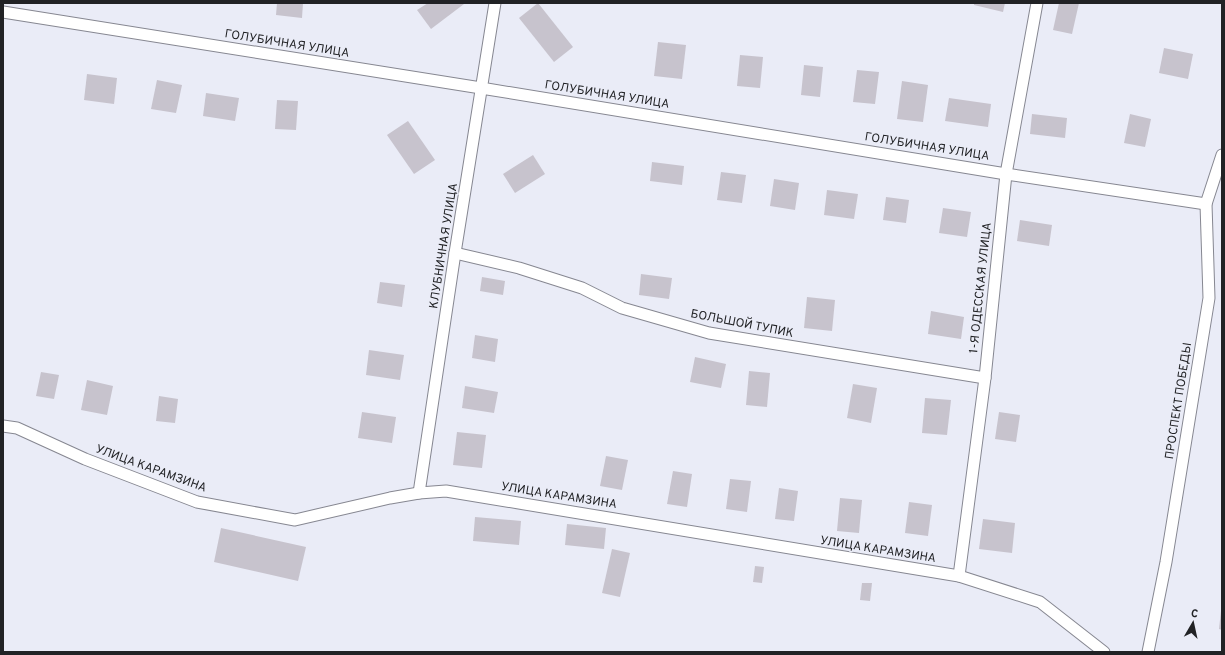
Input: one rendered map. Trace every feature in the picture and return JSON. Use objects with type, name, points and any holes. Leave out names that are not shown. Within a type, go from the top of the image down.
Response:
[{"type":"lane","name":"КЛУБНИЧНАЯ УЛИЦА","points":[[419,493],[455,253],[495,3]]},
{"type":"lane","name":"1-Я ОДЕССКАЯ УЛИЦА","points":[[959,576],[985,378],[1006,174],[1037,3]]},
{"type":"lane","name":"ГОЛУБИЧНАЯ УЛИЦА","points":[[3,12],[1006,174],[1206,204]]},
{"type":"lane","name":"ПРОСПЕКТ ПОБЕДЫ","points":[[1148,652],[1166,562],[1209,298],[1206,204],[1222,155]]},
{"type":"lane","name":"БОЛЬШОЙ ТУПИК","points":[[455,253],[519,268],[582,288],[622,308],[710,333],[985,378]]},
{"type":"lane","name":"УЛИЦА КАРАМЗИНА","points":[[3,426],[17,428],[85,459],[197,502],[295,520],[390,498],[419,493],[446,491],[959,576],[1040,602],[1104,652]]},
{"type":"building","points":[[277,3],[303,3],[302,18],[276,15]]},
{"type":"building","points":[[428,3],[464,4],[431,29],[417,10]]},
{"type":"building","points":[[538,3],[573,47],[554,62],[519,18]]},
{"type":"building","points":[[974,3],[1005,3],[1003,12],[974,5]]},
{"type":"building","points":[[1059,3],[1079,3],[1072,34],[1053,30]]},
{"type":"building","points":[[658,42],[686,45],[682,79],[654,76]]},
{"type":"building","points":[[1164,48],[1193,54],[1188,79],[1159,73]]},
{"type":"building","points":[[740,55],[763,57],[760,88],[737,86]]},
{"type":"building","points":[[804,65],[823,67],[820,97],[801,95]]},
{"type":"building","points":[[857,70],[879,72],[875,104],[853,102]]},
{"type":"building","points":[[87,74],[117,78],[114,104],[84,100]]},
{"type":"building","points":[[157,80],[182,85],[176,113],[151,109]]},
{"type":"building","points":[[902,81],[928,85],[923,122],[897,119]]},
{"type":"building","points":[[206,93],[239,98],[235,121],[203,116]]},
{"type":"building","points":[[949,98],[991,104],[988,127],[945,121]]},
{"type":"building","points":[[277,100],[298,101],[296,130],[275,129]]},
{"type":"building","points":[[1032,114],[1067,118],[1065,138],[1030,134]]},
{"type":"building","points":[[1130,114],[1151,119],[1145,147],[1124,143]]},
{"type":"building","points":[[408,121],[435,160],[414,174],[387,135]]},
{"type":"building","points":[[533,155],[545,174],[515,193],[503,174]]},
{"type":"building","points":[[652,162],[684,166],[682,185],[650,181]]},
{"type":"building","points":[[721,172],[746,175],[742,203],[717,200]]},
{"type":"building","points":[[774,179],[799,183],[795,210],[770,206]]},
{"type":"building","points":[[827,190],[858,194],[854,219],[824,215]]},
{"type":"building","points":[[886,197],[909,200],[906,223],[883,220]]},
{"type":"building","points":[[943,208],[971,212],[967,237],[939,233]]},
{"type":"building","points":[[1020,220],[1052,225],[1049,246],[1017,241]]},
{"type":"building","points":[[641,274],[672,278],[669,299],[639,295]]},
{"type":"building","points":[[482,277],[505,281],[503,295],[480,291]]},
{"type":"building","points":[[380,282],[405,285],[402,307],[377,303]]},
{"type":"building","points":[[807,297],[835,300],[832,331],[804,328]]},
{"type":"building","points":[[931,311],[964,317],[961,339],[928,334]]},
{"type":"building","points":[[475,335],[498,339],[495,362],[472,358]]},
{"type":"building","points":[[369,350],[404,355],[400,380],[366,375]]},
{"type":"building","points":[[695,357],[726,364],[721,388],[690,382]]},
{"type":"building","points":[[749,371],[770,373],[767,407],[746,405]]},
{"type":"building","points":[[41,372],[59,375],[54,399],[36,396]]},
{"type":"building","points":[[87,380],[113,386],[107,415],[81,410]]},
{"type":"building","points":[[853,384],[877,388],[871,423],[847,418]]},
{"type":"building","points":[[465,386],[498,392],[494,413],[462,408]]},
{"type":"building","points":[[159,396],[178,399],[175,423],[156,421]]},
{"type":"building","points":[[925,398],[951,400],[947,435],[922,433]]},
{"type":"building","points":[[362,412],[396,417],[392,443],[358,438]]},
{"type":"building","points":[[999,412],[1020,415],[1016,442],[995,439]]},
{"type":"building","points":[[457,432],[486,435],[482,468],[453,465]]},
{"type":"building","points":[[606,456],[628,460],[622,490],[600,486]]},
{"type":"building","points":[[673,471],[692,474],[687,507],[667,504]]},
{"type":"building","points":[[730,479],[751,481],[747,512],[726,509]]},
{"type":"building","points":[[779,488],[798,491],[794,521],[775,519]]},
{"type":"building","points":[[840,498],[862,500],[859,533],[837,531]]},
{"type":"building","points":[[909,502],[932,505],[928,536],[905,533]]},
{"type":"building","points":[[475,517],[521,521],[519,545],[473,541]]},
{"type":"building","points":[[983,519],[1015,523],[1012,553],[979,549]]},
{"type":"building","points":[[567,524],[606,528],[604,549],[565,545]]},
{"type":"building","points":[[221,528],[306,547],[298,581],[214,562]]},
{"type":"building","points":[[612,549],[630,553],[620,597],[602,593]]},
{"type":"building","points":[[755,566],[764,567],[762,583],[753,582]]},
{"type":"building","points":[[862,583],[872,583],[870,601],[860,600]]},
{"type":"building","points":[[1222,611],[1222,630],[1219,629]]}]
